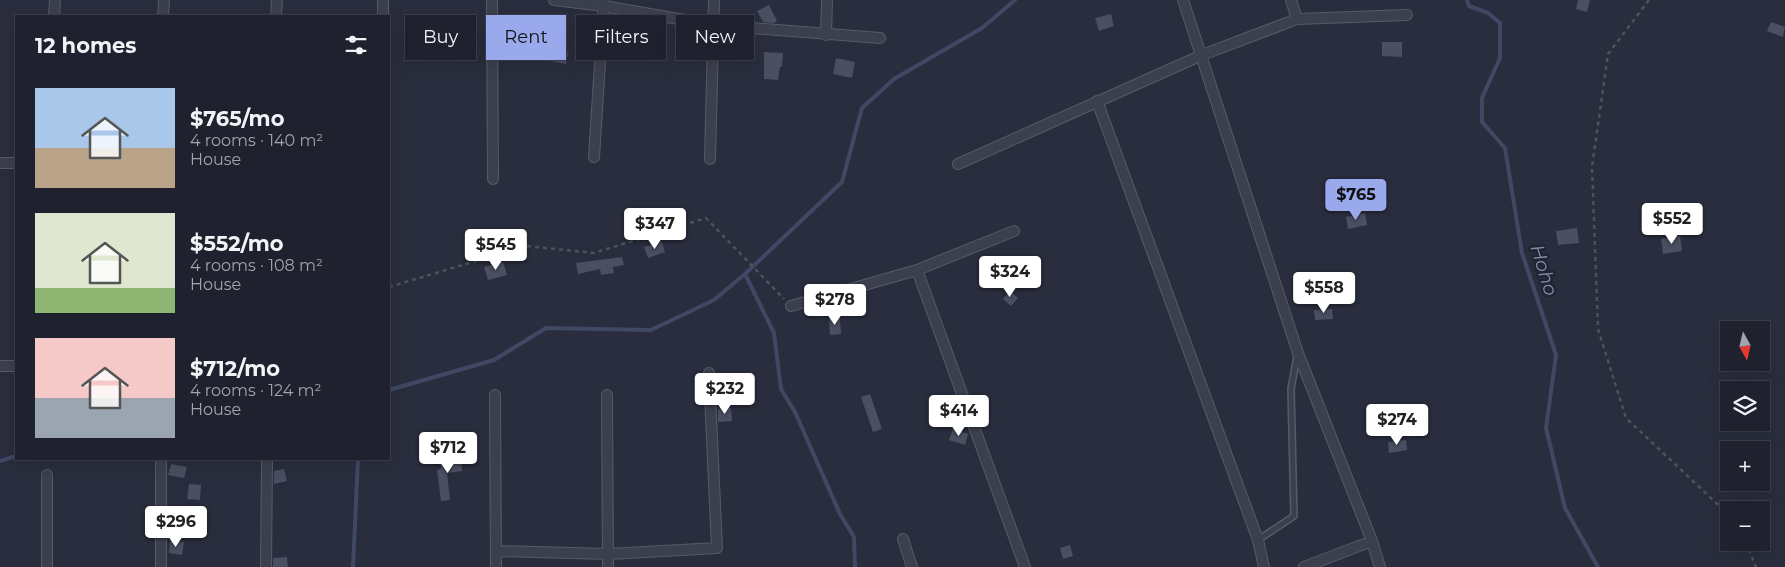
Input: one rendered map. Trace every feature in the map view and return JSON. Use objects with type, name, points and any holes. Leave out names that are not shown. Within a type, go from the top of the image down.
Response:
[{"type":"street","points":[[54,15],[55,0]]},
{"type":"street","points":[[163,15],[164,0]]},
{"type":"street","points":[[276,15],[277,0]]},
{"type":"street","points":[[383,15],[384,0]]},
{"type":"street","points":[[492,0],[492,179]]},
{"type":"street","points":[[554,0],[604,3],[676,18]]},
{"type":"street","points":[[713,15],[714,0]]},
{"type":"street","points":[[826,35],[827,0]]},
{"type":"street","points":[[1182,0],[1202,55],[1298,354],[1372,542],[1380,567]]},
{"type":"street","points":[[1291,0],[1297,19]]},
{"type":"street","points":[[594,157],[604,3]]},
{"type":"street","points":[[958,164],[1202,55],[1297,19],[1407,16]]},
{"type":"street","points":[[754,29],[880,38]]},
{"type":"street","points":[[710,159],[712,60]]},
{"type":"street","points":[[1097,101],[1258,540],[1264,567]]},
{"type":"street","points":[[0,163],[15,163]]},
{"type":"street","points":[[791,306],[917,270],[1014,231]]},
{"type":"street","points":[[917,270],[1025,567]]},
{"type":"street","points":[[0,366],[15,366]]},
{"type":"street","points":[[496,551],[609,554],[717,548],[709,374]]},
{"type":"street","points":[[495,395],[496,567]]},
{"type":"street","points":[[607,395],[608,567]]},
{"type":"street","points":[[161,460],[161,567]]},
{"type":"street","points":[[266,567],[267,460]]},
{"type":"street","points":[[47,475],[47,567]]},
{"type":"street","points":[[903,539],[912,567]]},
{"type":"street","points":[[1304,567],[1372,542]]},
{"type":"lane","points":[[1258,540],[1294,516],[1291,389],[1298,354]]},
{"type":"path","points":[[1649,0],[1608,54],[1592,167],[1598,329],[1626,418],[1720,507]]},
{"type":"path","points":[[390,287],[526,246],[594,253],[706,218],[791,306]]},
{"type":"path","points":[[1750,551],[1756,567]]},
{"type":"building","points":[[1578,0],[1590,0],[1587,12],[1576,9]]},
{"type":"building","points":[[769,5],[777,21],[774,23],[763,22],[757,11]]},
{"type":"building","points":[[1111,14],[1114,26],[1099,31],[1095,18]]},
{"type":"building","points":[[1771,22],[1785,27],[1783,37],[1767,31]]},
{"type":"building","points":[[1382,42],[1402,42],[1402,57],[1382,56]]},
{"type":"building","points":[[566,52],[568,52],[566,64],[546,60],[566,60]]},
{"type":"building","points":[[764,52],[783,53],[782,67],[780,67],[778,80],[764,79]]},
{"type":"building","points":[[836,58],[855,62],[852,78],[833,74]]},
{"type":"building","points":[[1365,213],[1367,225],[1348,229],[1346,217]]},
{"type":"building","points":[[1577,228],[1579,243],[1558,245],[1556,231]]},
{"type":"building","points":[[1680,236],[1682,251],[1663,254],[1661,239]]},
{"type":"building","points":[[662,242],[665,252],[648,258],[644,247]]},
{"type":"building","points":[[622,257],[624,265],[613,267],[614,273],[601,275],[600,269],[578,274],[576,263]]},
{"type":"building","points":[[503,262],[507,275],[488,280],[484,267]]},
{"type":"building","points":[[1010,291],[1018,298],[1011,306],[1003,299]]},
{"type":"building","points":[[1332,309],[1333,319],[1315,320],[1314,310]]},
{"type":"building","points":[[840,318],[841,334],[830,335],[829,319]]},
{"type":"building","points":[[870,394],[882,429],[873,432],[861,397]]},
{"type":"building","points":[[731,408],[732,421],[718,422],[718,409]]},
{"type":"building","points":[[953,429],[968,434],[965,445],[949,440]]},
{"type":"building","points":[[1406,440],[1407,450],[1389,453],[1388,442]]},
{"type":"building","points":[[461,455],[462,471],[447,473],[450,500],[441,501],[437,470],[441,469],[440,457]]},
{"type":"building","points":[[171,464],[187,467],[184,478],[168,475]]},
{"type":"building","points":[[284,469],[287,481],[274,484],[274,471]]},
{"type":"building","points":[[189,484],[201,485],[200,500],[187,499]]},
{"type":"building","points":[[170,541],[184,542],[182,555],[169,553]]},
{"type":"building","points":[[1070,545],[1073,556],[1063,559],[1060,548]]},
{"type":"building","points":[[287,557],[288,567],[273,567],[273,558]]},
{"type":"waterway","points":[[390,390],[494,360],[546,328],[651,330],[714,300],[745,274],[842,182],[862,108],[894,79],[982,28],[1015,0]]},
{"type":"waterway","name":"Hoho","points":[[1467,0],[1469,6],[1488,13],[1500,23],[1500,58],[1482,98],[1482,122],[1505,148],[1522,253],[1556,355],[1546,428],[1565,508],[1598,567]]},
{"type":"waterway","points":[[745,274],[774,333],[781,389],[795,412],[840,514],[854,537],[855,567]]},
{"type":"waterway","points":[[0,461],[15,456]]},
{"type":"waterway","points":[[353,567],[358,460]]}]
